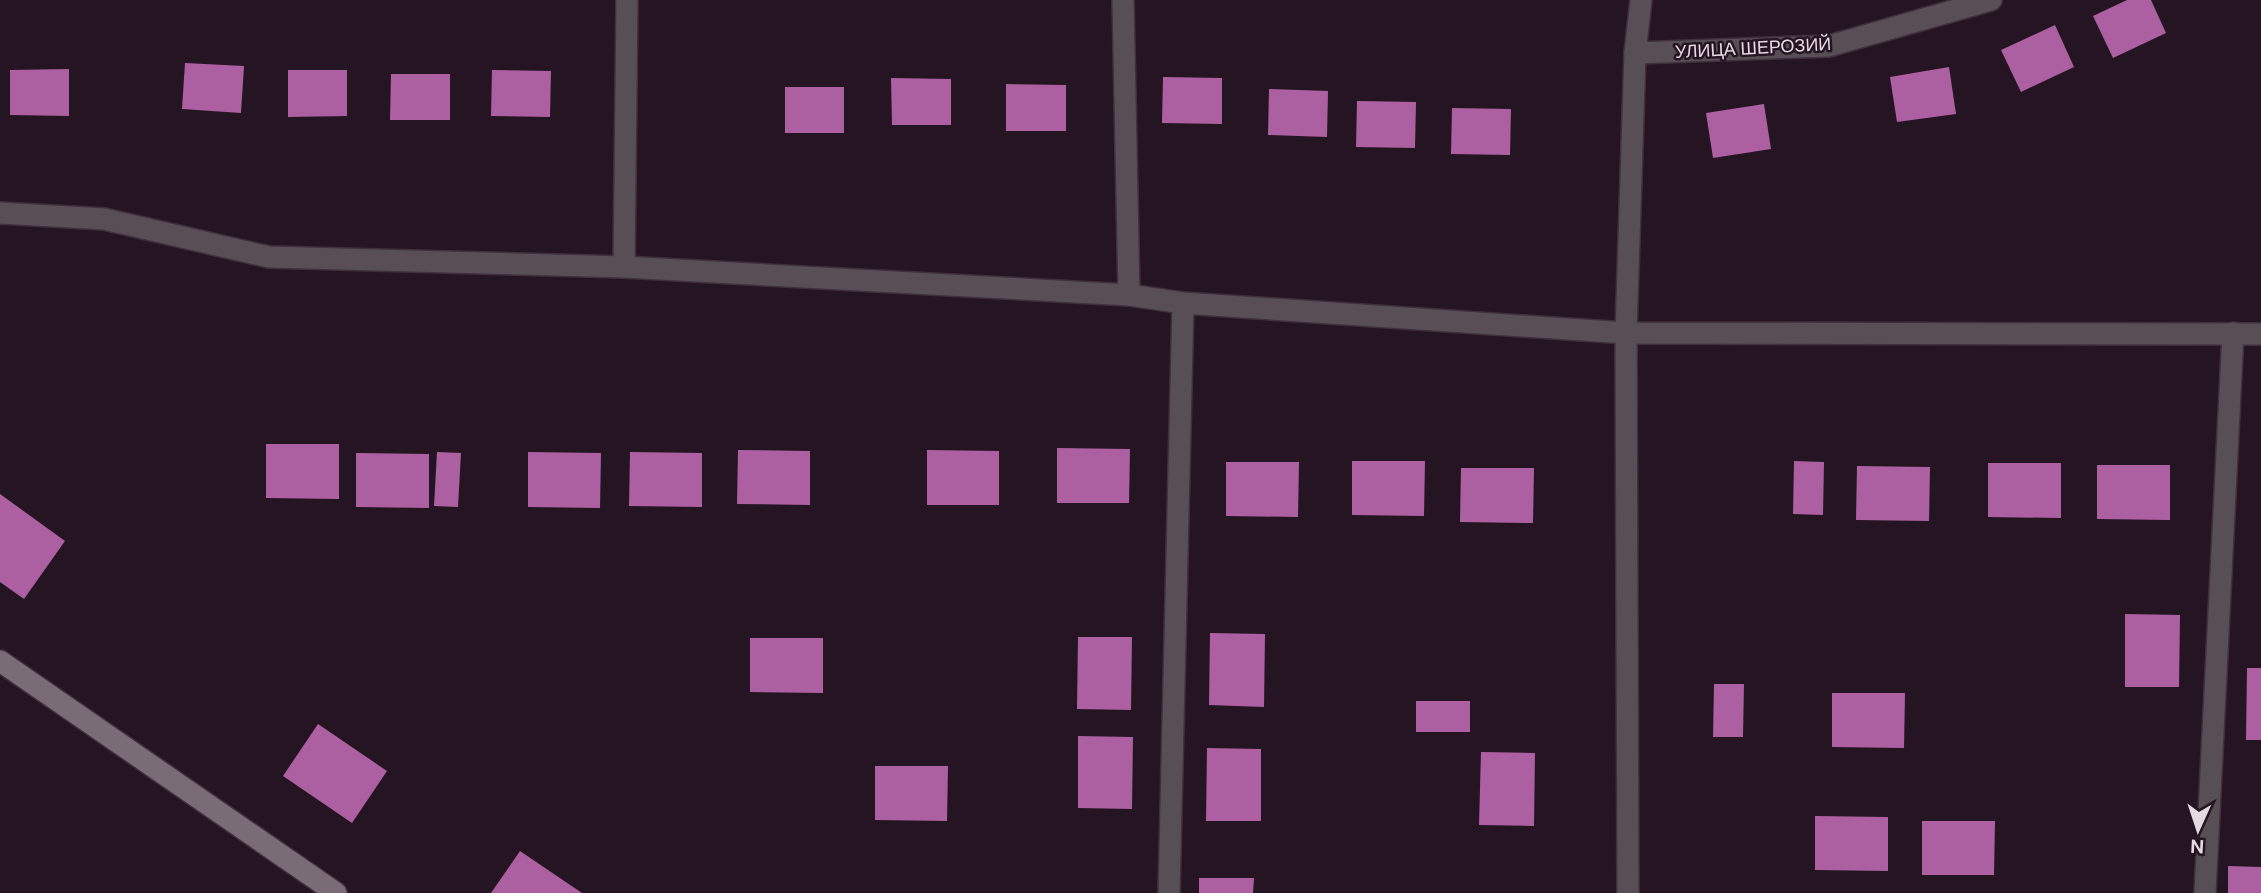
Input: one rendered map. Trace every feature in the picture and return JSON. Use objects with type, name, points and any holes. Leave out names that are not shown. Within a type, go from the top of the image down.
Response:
[{"type":"street","points":[[624,267],[626,0]]},
{"type":"street","points":[[1124,0],[1129,295]]},
{"type":"street","points":[[1628,893],[1626,334],[1640,0]]},
{"type":"street","name":"УЛИЦА ШЕРОЗИЙ","points":[[1636,53],[1829,46],[1991,0]]},
{"type":"street","points":[[0,213],[104,219],[269,257],[624,267],[1129,295],[1183,303],[1626,334],[2261,334]]},
{"type":"street","points":[[1169,893],[1183,303]]},
{"type":"street","points":[[2205,893],[2233,333]]},
{"type":"street","points":[[0,661],[336,893]]},
{"type":"building","points":[[2127,0],[2151,0],[2166,33],[2113,58],[2093,16]]},
{"type":"building","points":[[2055,25],[2074,67],[2021,92],[2001,50]]},
{"type":"building","points":[[185,63],[244,66],[241,113],[182,109]]},
{"type":"building","points":[[1949,67],[1956,114],[1897,122],[1890,77]]},
{"type":"building","points":[[69,69],[69,116],[10,115],[10,70]]},
{"type":"building","points":[[288,70],[347,70],[347,116],[288,117]]},
{"type":"building","points":[[492,70],[551,71],[550,117],[491,116]]},
{"type":"building","points":[[391,74],[450,74],[450,120],[390,120]]},
{"type":"building","points":[[1163,77],[1222,78],[1222,124],[1162,123]]},
{"type":"building","points":[[891,78],[951,79],[951,125],[892,125]]},
{"type":"building","points":[[1006,84],[1066,85],[1066,131],[1006,131]]},
{"type":"building","points":[[785,87],[844,87],[844,133],[785,133]]},
{"type":"building","points":[[1269,89],[1328,91],[1327,137],[1268,135]]},
{"type":"building","points":[[1357,101],[1416,102],[1415,148],[1356,147]]},
{"type":"building","points":[[1764,104],[1771,149],[1713,158],[1706,113]]},
{"type":"building","points":[[1452,108],[1511,109],[1510,155],[1451,154]]},
{"type":"building","points":[[266,444],[339,444],[339,499],[266,498]]},
{"type":"building","points":[[1057,448],[1130,449],[1129,503],[1057,503]]},
{"type":"building","points":[[738,450],[810,451],[810,505],[737,504]]},
{"type":"building","points":[[927,450],[999,451],[999,505],[927,505]]},
{"type":"building","points":[[437,452],[461,453],[458,507],[434,506]]},
{"type":"building","points":[[528,452],[601,453],[600,508],[528,507]]},
{"type":"building","points":[[630,452],[702,453],[702,507],[629,506]]},
{"type":"building","points":[[356,453],[429,454],[429,508],[356,507]]},
{"type":"building","points":[[1352,461],[1425,461],[1424,516],[1352,515]]},
{"type":"building","points":[[1794,461],[1824,462],[1823,515],[1793,514]]},
{"type":"building","points":[[1226,462],[1299,462],[1298,517],[1226,516]]},
{"type":"building","points":[[1988,463],[2061,463],[2061,518],[1988,517]]},
{"type":"building","points":[[2097,465],[2170,465],[2170,520],[2097,519]]},
{"type":"building","points":[[1857,466],[1930,467],[1929,521],[1856,520]]},
{"type":"building","points":[[1461,468],[1534,468],[1533,523],[1460,522]]},
{"type":"building","points":[[0,494],[65,541],[24,599],[0,582]]},
{"type":"building","points":[[2125,614],[2180,615],[2179,687],[2125,687]]},
{"type":"building","points":[[1210,633],[1265,634],[1264,707],[1209,705]]},
{"type":"building","points":[[1078,637],[1132,637],[1131,710],[1077,709]]},
{"type":"building","points":[[750,638],[823,638],[823,693],[750,692]]},
{"type":"building","points":[[2247,668],[2261,668],[2261,740],[2246,740]]},
{"type":"building","points":[[1714,684],[1744,684],[1743,737],[1713,737]]},
{"type":"building","points":[[1832,693],[1905,693],[1904,748],[1832,747]]},
{"type":"building","points":[[1416,701],[1470,701],[1470,732],[1416,732]]},
{"type":"building","points":[[318,724],[387,771],[352,823],[283,776]]},
{"type":"building","points":[[1078,736],[1133,737],[1132,809],[1078,808]]},
{"type":"building","points":[[1207,748],[1261,749],[1261,821],[1206,821]]},
{"type":"building","points":[[1481,752],[1535,753],[1534,826],[1479,825]]},
{"type":"building","points":[[875,766],[948,766],[947,821],[875,820]]},
{"type":"building","points":[[1815,816],[1888,817],[1888,871],[1815,870]]},
{"type":"building","points":[[1922,821],[1995,821],[1994,875],[1922,875]]},
{"type":"building","points":[[520,851],[582,893],[491,893]]},
{"type":"building","points":[[2228,866],[2261,867],[2261,893],[2228,893]]},
{"type":"building","points":[[1199,878],[1254,878],[1253,893],[1199,893]]}]
